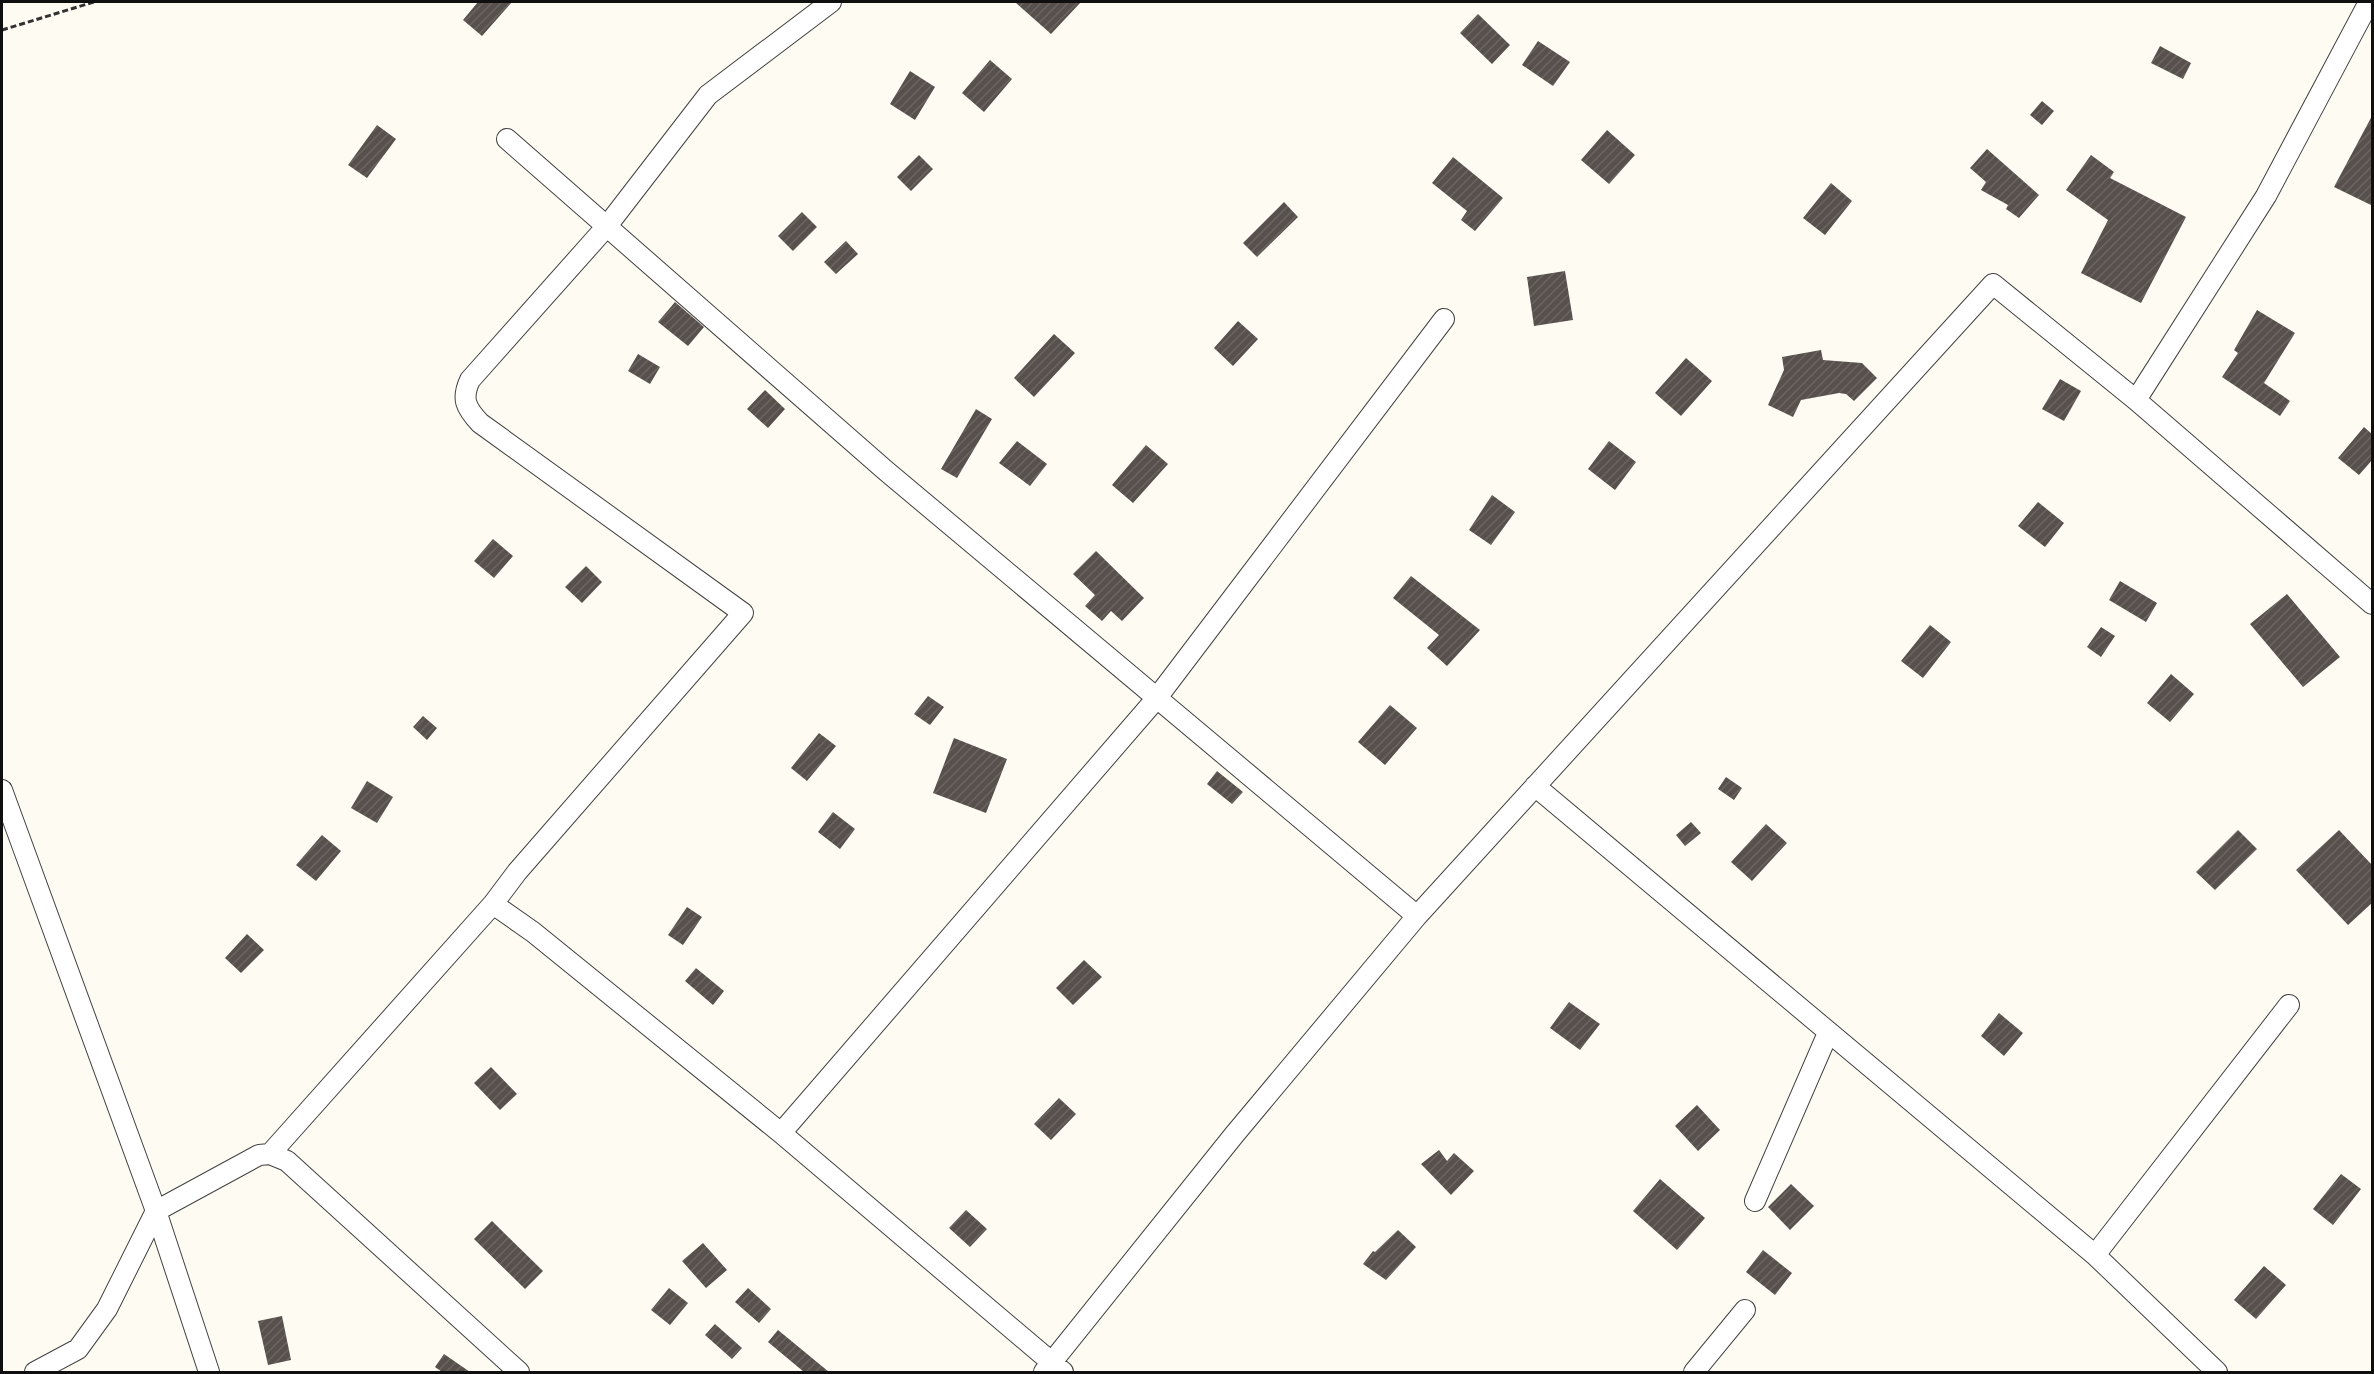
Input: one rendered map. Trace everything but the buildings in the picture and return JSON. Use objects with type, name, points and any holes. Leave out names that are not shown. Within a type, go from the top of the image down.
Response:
[{"type":"street","points":[[35,1372],[78,1349],[107,1309],[156,1211],[250,1159],[270,1154],[493,904],[517,872],[743,614],[480,423],[466,408],[464,392],[470,380],[607,226],[708,95],[831,2]]},
{"type":"street","points":[[2136,400],[2266,196],[2369,2]]},
{"type":"street","points":[[507,139],[885,470],[1417,915]]},
{"type":"street","points":[[493,904],[533,932],[781,1133],[1053,1369],[1227,1144],[1417,915],[1993,284],[2136,400],[2373,604]]},
{"type":"street","points":[[781,1133],[1156,699],[1444,319]]},
{"type":"street","points":[[1535,786],[2095,1255],[2217,1372]]},
{"type":"street","points":[[2,790],[156,1211],[210,1372]]},
{"type":"street","points":[[2095,1255],[2289,1005]]},
{"type":"street","points":[[1755,1201],[1828,1033]]},
{"type":"street","points":[[270,1154],[287,1161],[519,1372]]},
{"type":"street","points":[[1694,1372],[1745,1311]]},
{"type":"path","points":[[2,30],[94,2]]}]
